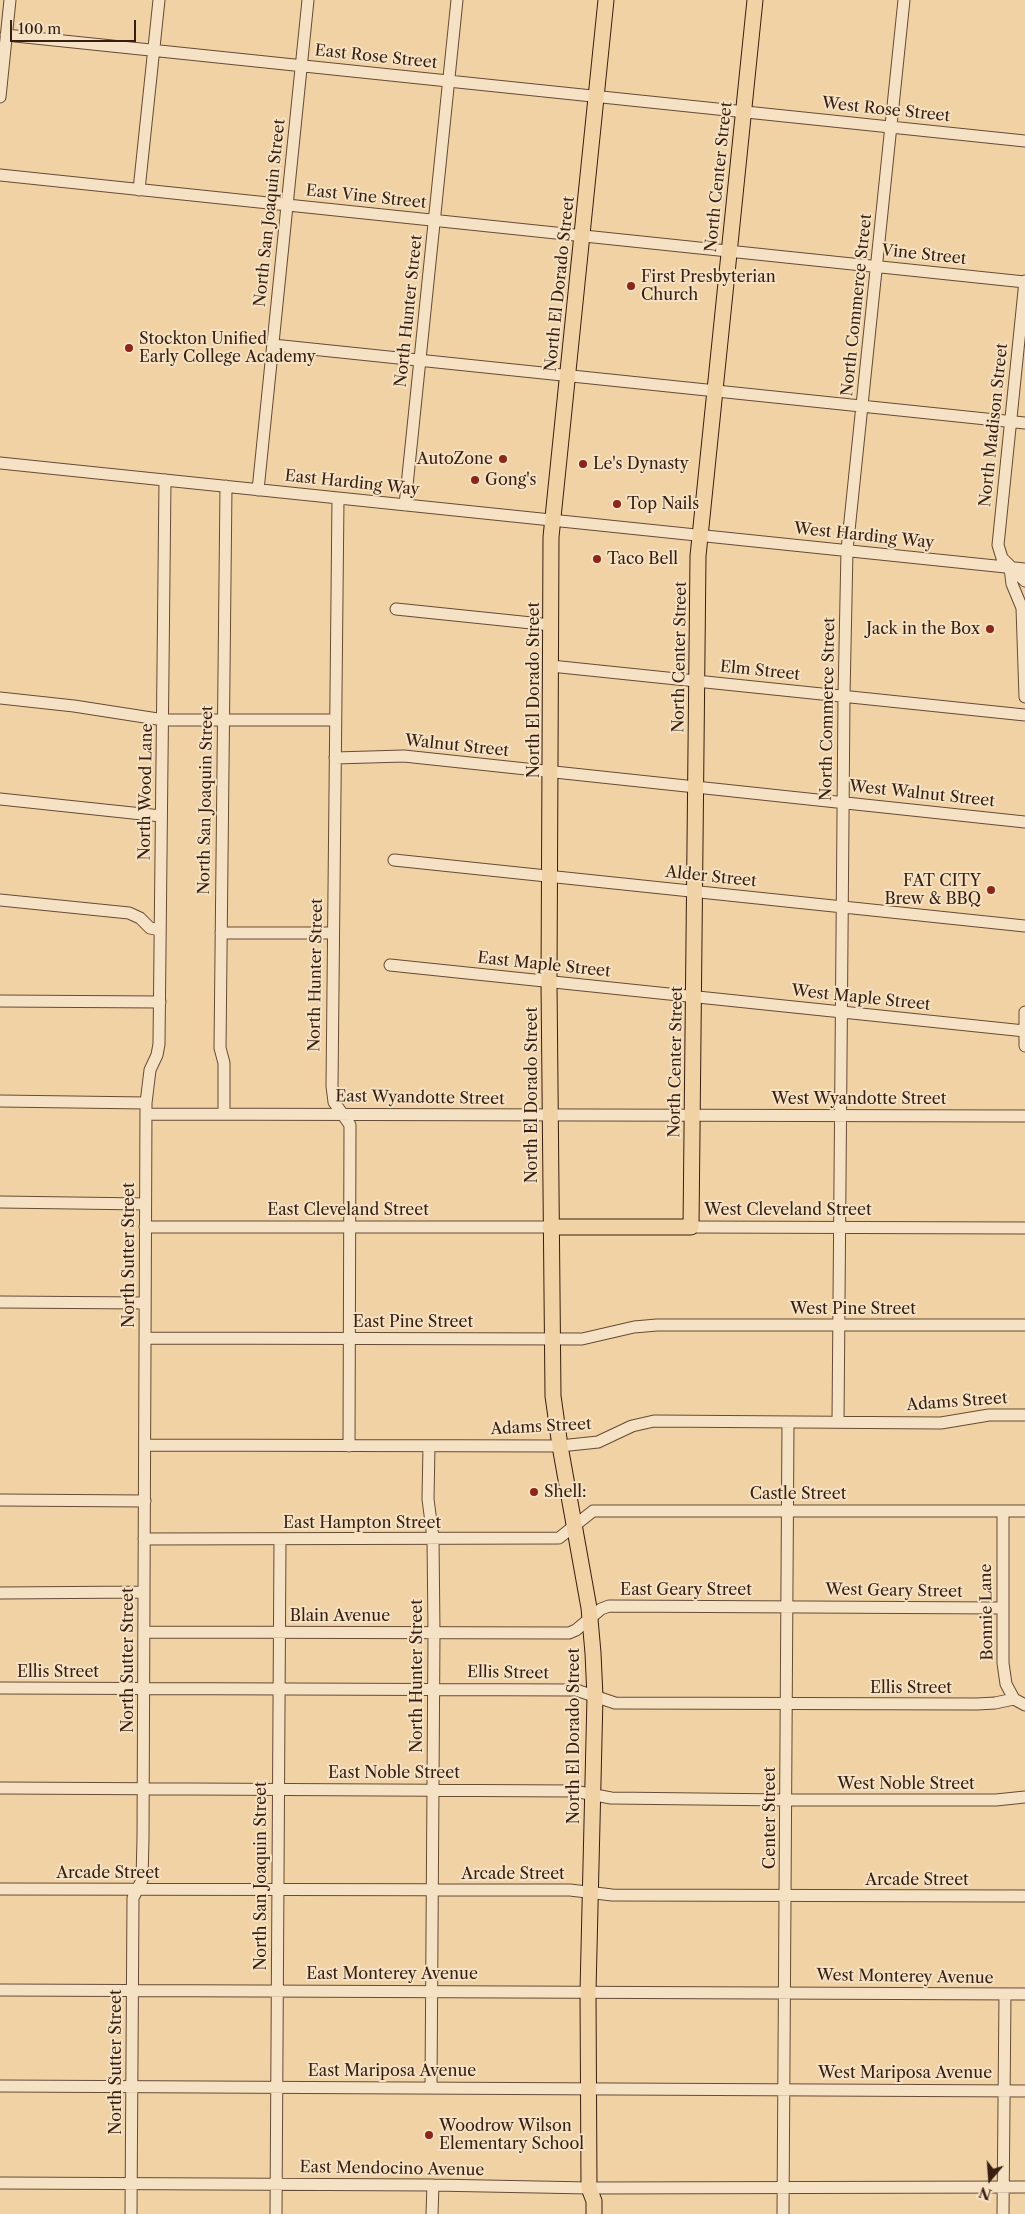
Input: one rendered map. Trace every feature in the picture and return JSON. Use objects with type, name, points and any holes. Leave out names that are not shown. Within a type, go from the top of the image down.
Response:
[{"type":"main road","name":"North El Dorado Street","points":[[594,2214],[594,2201],[589,2188],[588,1991],[592,1892],[592,1794],[595,1697],[590,1618],[553,1396],[549,982],[552,520],[569,376],[606,0]]},
{"type":"main road","name":"North Center Street","points":[[691,1227],[700,536],[755,0]]},
{"type":"main road","name":"West Cleveland Street","points":[[550,1227],[691,1227]]},
{"type":"main road","name":"North El Dorado Street","points":[[584,2214],[584,2200],[589,2188]]},
{"type":"street","points":[[0,97],[10,0]]},
{"type":"street","points":[[139,190],[159,0]]},
{"type":"street","name":"North San Joaquin Street","points":[[258,490],[308,0]]},
{"type":"street","name":"North Hunter Street","points":[[405,505],[457,0]]},
{"type":"street","name":"North Commerce Street","points":[[838,1422],[847,550],[904,0]]},
{"type":"street","name":"East Rose Street","points":[[6,35],[743,112]]},
{"type":"street","name":"West Rose Street","points":[[743,112],[1025,141]]},
{"type":"street","name":"East Vine Street","points":[[0,175],[729,251]]},
{"type":"street","name":"Vine Street","points":[[729,251],[1025,282]]},
{"type":"street","name":"North Madison Street","points":[[1010,568],[1002,558],[998,545],[1025,282]]},
{"type":"street","points":[[273,345],[1025,423]]},
{"type":"street","name":"East Harding Way","points":[[0,463],[700,536]]},
{"type":"street","name":"North Wood Lane","points":[[146,1108],[150,1070],[157,1055],[159,1044],[161,816],[164,720],[165,480]]},
{"type":"street","name":"North San Joaquin Street","points":[[224,1114],[224,1063],[220,1048],[226,486]]},
{"type":"street","name":"North Hunter Street","points":[[338,498],[332,1086],[334,1099],[350,1125],[348,1446]]},
{"type":"street","name":"West Harding Way","points":[[700,536],[1025,569]]},
{"type":"street","points":[[1010,568],[1025,582]]},
{"type":"street","points":[[1010,568],[1012,584],[1022,608],[1025,698]]},
{"type":"street","points":[[396,609],[551,625]]},
{"type":"street","name":"Elm Street","points":[[551,666],[1025,715]]},
{"type":"street","points":[[0,698],[74,706],[164,720],[335,720]]},
{"type":"street","name":"Walnut Street","points":[[335,758],[404,756],[696,786]]},
{"type":"street","name":"West Walnut Street","points":[[696,786],[1025,822]]},
{"type":"street","points":[[0,799],[161,816]]},
{"type":"street","name":"Alder Street","points":[[394,860],[1025,926]]},
{"type":"street","points":[[0,900],[129,914],[140,918],[150,928],[160,930]]},
{"type":"street","points":[[221,933],[333,933]]},
{"type":"street","name":"East Maple Street","points":[[390,965],[694,998]]},
{"type":"street","name":"West Maple Street","points":[[694,998],[1025,1031]]},
{"type":"street","points":[[0,1001],[160,1002]]},
{"type":"street","points":[[1025,1012],[1025,1046]]},
{"type":"street","name":"East Wyandotte Street","points":[[0,1101],[224,1114],[693,1115]]},
{"type":"street","name":"North Sutter Street","points":[[131,2214],[133,1898],[142,1880],[145,1632],[146,1108]]},
{"type":"street","name":"West Wyandotte Street","points":[[693,1115],[1025,1116]]},
{"type":"street","points":[[0,1202],[145,1204]]},
{"type":"street","name":"East Cleveland Street","points":[[145,1227],[550,1227]]},
{"type":"street","name":"West Cleveland Street","points":[[691,1227],[1025,1228]]},
{"type":"street","points":[[0,1302],[145,1303]]},
{"type":"street","name":"East Pine Street","points":[[145,1338],[582,1339],[634,1327],[680,1325]]},
{"type":"street","name":"West Pine Street","points":[[680,1325],[1025,1325]]},
{"type":"street","name":"Adams Street","points":[[145,1445],[560,1446],[598,1442],[632,1426],[654,1421],[953,1422],[989,1416],[1025,1414]]},
{"type":"street","name":"Center Street","points":[[783,2214],[788,1422]]},
{"type":"street","name":"North Hunter Street","points":[[428,1446],[428,1499],[434,1538],[431,2087]]},
{"type":"street","points":[[0,1500],[144,1501]]},
{"type":"street","name":"Castle Street","points":[[575,1525],[593,1511],[1025,1511]]},
{"type":"street","name":"Bonnie Lane","points":[[1003,1511],[1002,1608],[1004,1663],[1006,1684],[1014,1699]]},
{"type":"street","name":"East Hampton Street","points":[[144,1539],[558,1538],[575,1525]]},
{"type":"street","name":"North San Joaquin Street","points":[[276,2214],[280,1539]]},
{"type":"street","points":[[0,1593],[144,1592]]},
{"type":"street","name":"East Geary Street","points":[[590,1618],[609,1606],[786,1606]]},
{"type":"street","name":"West Geary Street","points":[[786,1606],[1002,1608]]},
{"type":"street","name":"Blain Avenue","points":[[145,1632],[570,1632],[590,1618]]},
{"type":"street","name":"Ellis Street","points":[[0,1688],[279,1687],[576,1690],[615,1703],[995,1703],[1014,1699]]},
{"type":"street","points":[[1014,1699],[1025,1705]]},
{"type":"street","name":"East Noble Street","points":[[0,1788],[574,1791],[611,1798],[786,1800]]},
{"type":"street","name":"West Noble Street","points":[[786,1800],[996,1800],[1025,1797]]},
{"type":"street","name":"Arcade Street","points":[[0,1889],[570,1890],[612,1895],[1025,1896]]},
{"type":"street","name":"East Monterey Avenue","points":[[0,1990],[785,1992]]},
{"type":"street","name":"West Monterey Avenue","points":[[785,1992],[1025,1994]]},
{"type":"street","points":[[1003,2214],[1005,1994]]},
{"type":"street","name":"East Mariposa Avenue","points":[[0,2086],[784,2089]]},
{"type":"street","name":"West Mariposa Avenue","points":[[784,2089],[1025,2090]]},
{"type":"street","name":"East Mendocino Avenue","points":[[0,2183],[433,2185],[589,2188],[784,2186],[1025,2187]]},
{"type":"street","points":[[432,2214],[433,2185]]},
{"type":"place","name":"First Presbyterian Church","points":[[631,286]]},
{"type":"place","name":"Stockton Unified Early College Academy","points":[[129,348]]},
{"type":"place","name":"AutoZone","points":[[503,459]]},
{"type":"place","name":"Le's Dynasty","points":[[583,464]]},
{"type":"place","name":"Gong's","points":[[475,480]]},
{"type":"place","name":"Top Nails","points":[[617,504]]},
{"type":"place","name":"Taco Bell","points":[[597,559]]},
{"type":"place","name":"Jack in the Box","points":[[990,629]]},
{"type":"place","name":"FAT CITY Brew & BBQ","points":[[991,890]]},
{"type":"place","name":"Shell:","points":[[534,1492]]},
{"type":"place","name":"Woodrow Wilson Elementary School","points":[[429,2135]]}]
